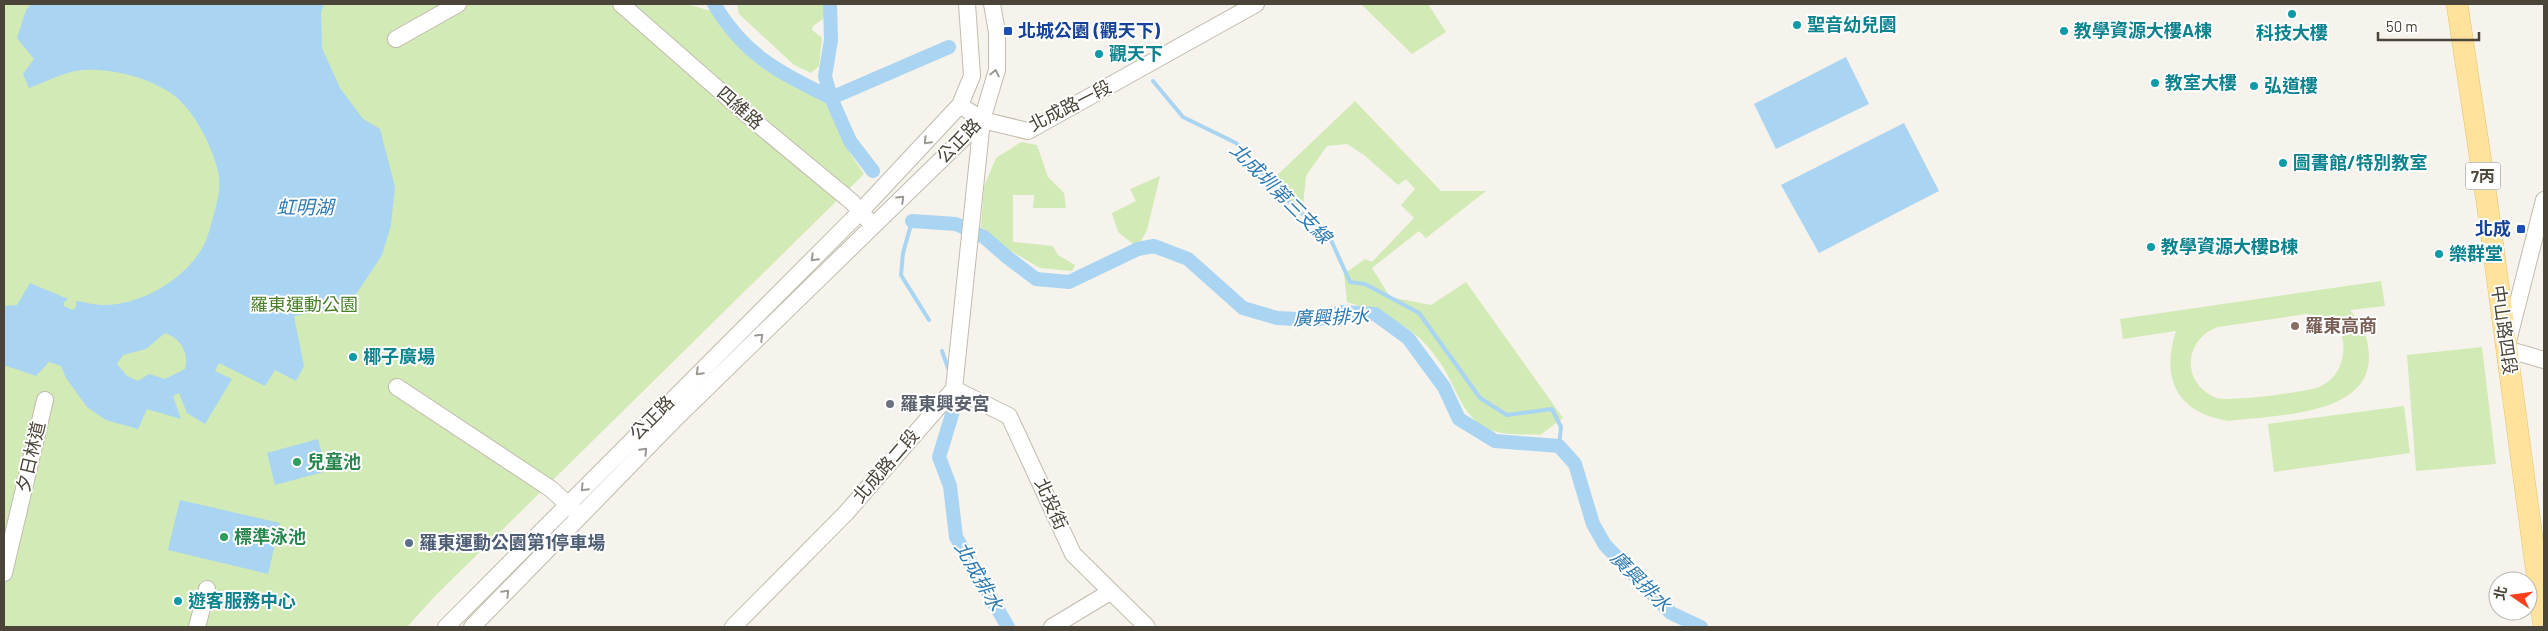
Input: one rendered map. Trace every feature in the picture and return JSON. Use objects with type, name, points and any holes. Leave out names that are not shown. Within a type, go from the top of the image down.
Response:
[{"type":"main road","name":"中山路四段","points":[[2457,4],[2544,627]]},
{"type":"street","points":[[396,39],[458,4]]},
{"type":"street","name":"四維路","points":[[620,4],[759,125],[852,202],[860,212]]},
{"type":"street","name":"公正路","points":[[446,627],[860,212],[960,105],[972,76],[967,4]]},
{"type":"street","name":"公正路","points":[[472,627],[677,418],[982,120],[997,70],[997,32],[992,4]]},
{"type":"street","name":"北成路一段","points":[[960,105],[982,120],[1028,131],[1256,4]]},
{"type":"street","points":[[954,389],[982,120]]},
{"type":"street","points":[[2544,200],[2506,348],[2544,360]]},
{"type":"street","points":[[860,212],[874,226]]},
{"type":"street","points":[[397,387],[551,490],[581,517]]},
{"type":"street","name":"北投街","points":[[954,389],[1009,416],[1073,554],[1147,627]]},
{"type":"street","name":"北成路二段","points":[[732,627],[839,519],[954,389]]},
{"type":"street","name":"夕日林道","points":[[4,573],[45,400]]},
{"type":"street","points":[[197,627],[207,589]]},
{"type":"street","points":[[1052,627],[1110,592]]},
{"type":"green space","name":"羅東運動公園","points":[[4,4],[687,4],[714,12],[773,69],[819,92],[846,140],[850,153],[864,174],[436,595],[407,627],[4,627]]},
{"type":"green space","points":[[740,4],[823,4],[825,8],[823,19],[813,26],[812,30],[822,38],[819,66],[811,73],[794,65],[739,14],[737,6]]},
{"type":"green space","points":[[1361,4],[1428,4],[1446,32],[1412,54]]},
{"type":"green space","points":[[1355,101],[1441,191],[1486,191],[1426,238],[1419,231],[1372,268],[1390,297],[1431,305],[1466,282],[1563,418],[1540,435],[1497,432],[1484,427],[1470,415],[1443,367],[1433,353],[1413,332],[1376,312],[1347,302],[1344,274],[1365,259],[1372,262],[1414,218],[1401,205],[1415,189],[1406,179],[1398,185],[1364,155],[1347,144],[1327,146],[1306,176],[1303,206],[1292,204],[1270,182]]},
{"type":"green space","points":[[1021,142],[1037,145],[1048,177],[1064,193],[1066,208],[1033,208],[1034,195],[1013,195],[1013,242],[1053,246],[1058,255],[1075,265],[1072,271],[1040,268],[1011,251],[981,227],[984,186],[996,158]]},
{"type":"green space","points":[[1160,176],[1147,230],[1141,241],[1133,244],[1118,232],[1112,213],[1136,201],[1130,189]]},
{"type":"green space","points":[[2381,281],[2385,306],[2350,310],[2364,332],[2368,345],[2369,359],[2364,378],[2352,392],[2335,403],[2314,410],[2229,421],[2211,417],[2197,410],[2186,402],[2177,391],[2172,379],[2170,365],[2176,331],[2123,339],[2120,319]],"holes":[[[2306,314],[2323,317],[2334,323],[2343,342],[2344,349],[2341,363],[2332,378],[2325,384],[2312,389],[2284,394],[2224,399],[2205,392],[2197,383],[2192,373],[2191,362],[2193,351],[2198,341],[2206,333],[2218,327]]]},
{"type":"green space","points":[[2482,347],[2496,464],[2416,471],[2407,355]]},
{"type":"green space","points":[[2404,406],[2410,453],[2274,472],[2268,424]]},
{"type":"water","name":"虹明湖","points":[[31,4],[324,4],[321,13],[322,48],[340,88],[363,119],[380,129],[395,187],[391,225],[382,255],[357,293],[342,307],[294,316],[304,366],[296,381],[275,370],[265,386],[219,363],[215,371],[232,379],[205,424],[187,413],[179,393],[173,396],[181,419],[147,409],[138,429],[106,420],[87,407],[66,378],[61,366],[49,362],[36,376],[4,365],[4,306],[17,305],[30,283],[68,299],[64,302],[64,306],[73,310],[76,307],[76,301],[99,305],[117,304],[132,301],[162,288],[187,268],[205,243],[219,187],[217,166],[204,134],[191,113],[176,97],[166,90],[128,75],[100,70],[69,72],[29,88],[23,74],[34,59],[17,38],[26,10]],"holes":[[[165,333],[171,336],[185,352],[185,369],[165,379],[149,374],[138,381],[127,376],[117,364],[123,355],[146,349]]]},
{"type":"water","points":[[1846,57],[1869,104],[1776,149],[1754,104]]},
{"type":"water","points":[[1904,123],[1939,191],[1819,253],[1781,185]]},
{"type":"water","name":"兒童池","points":[[318,439],[327,471],[275,485],[267,453]]},
{"type":"water","name":"標準泳池","points":[[180,500],[280,523],[268,574],[168,550]]},
{"type":"waterway","points":[[714,4],[738,37],[751,50],[779,71],[831,98],[949,47]]},
{"type":"waterway","points":[[830,4],[831,40],[825,76],[831,98],[850,141],[873,171]]},
{"type":"waterway","name":"北成圳第三支線","points":[[1153,81],[1183,117],[1236,143],[1284,197],[1331,240],[1350,282],[1365,284],[1419,313],[1480,398],[1507,415],[1552,409],[1561,427],[1559,446]]},
{"type":"waterway","name":"北成排水","points":[[912,221],[903,253],[901,275],[929,320]]},
{"type":"waterway","name":"廣興排水","points":[[912,221],[956,224],[984,237],[1036,279],[1069,282],[1138,249],[1154,246],[1188,259],[1243,308],[1277,318],[1316,320],[1342,312],[1375,314],[1408,338],[1444,387],[1459,419],[1495,441],[1559,446],[1575,464],[1593,524],[1605,545],[1671,613],[1701,627]]},
{"type":"waterway","name":"北成排水","points":[[942,351],[948,368]]},
{"type":"waterway","name":"北成排水","points":[[954,408],[939,457],[950,486],[956,537],[1008,627]]},
{"type":"place","name":"科技大樓","points":[[2292,14]]},
{"type":"place","name":"聖音幼兒園","points":[[1797,25]]},
{"type":"place","name":"北城公園 (觀天下)","points":[[1008,31]]},
{"type":"place","name":"教學資源大樓A棟","points":[[2064,31]]},
{"type":"place","name":"觀天下","points":[[1099,54]]},
{"type":"place","name":"教室大樓","points":[[2155,83]]},
{"type":"place","name":"弘道樓","points":[[2254,86]]},
{"type":"place","name":"圖書館/特別教室","points":[[2283,163]]},
{"type":"place","name":"北成","points":[[2521,229]]},
{"type":"place","name":"教學資源大樓B棟","points":[[2151,247]]},
{"type":"place","name":"樂群堂","points":[[2439,254]]},
{"type":"place","name":"羅東高商","points":[[2295,326]]},
{"type":"place","name":"椰子廣場","points":[[353,357]]},
{"type":"place","name":"羅東興安宮","points":[[890,404]]},
{"type":"place","name":"兒童池","points":[[297,462]]},
{"type":"place","name":"標準泳池","points":[[224,537]]},
{"type":"place","name":"羅東運動公園第1停車場","points":[[409,543]]},
{"type":"place","name":"遊客服務中心","points":[[178,601]]}]
